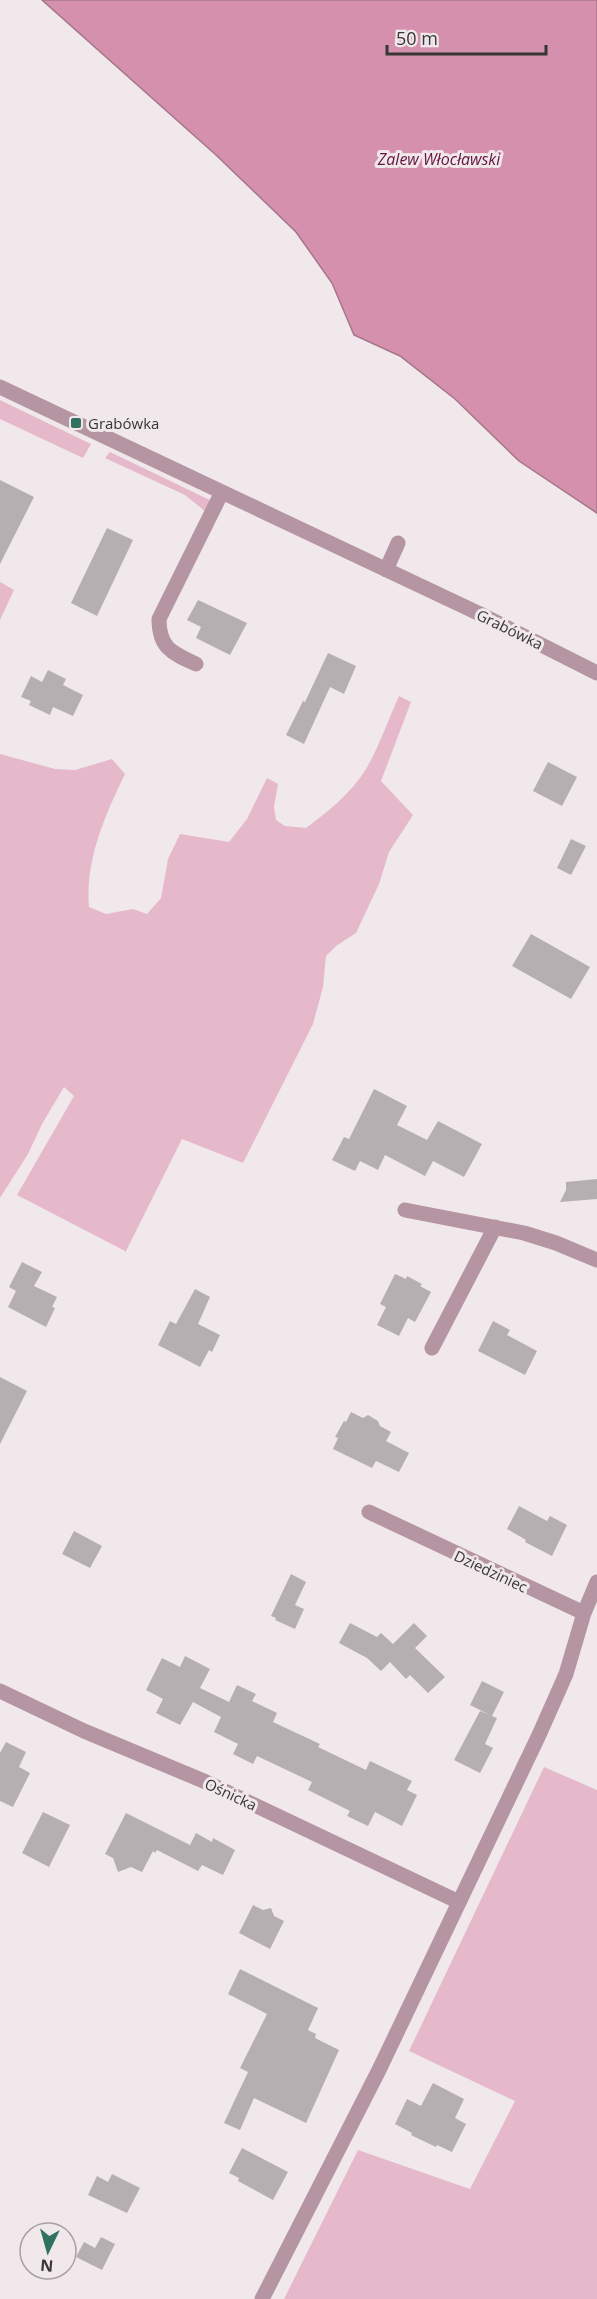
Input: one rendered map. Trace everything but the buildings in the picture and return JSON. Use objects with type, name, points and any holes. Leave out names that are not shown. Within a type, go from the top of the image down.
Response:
[{"type":"street","name":"Grabówka","points":[[0,387],[597,673]]},
{"type":"street","points":[[196,664],[177,656],[165,646],[159,634],[159,619],[222,492]]},
{"type":"street","points":[[386,570],[398,543]]},
{"type":"street","points":[[405,1210],[495,1227],[556,1243],[597,1260]]},
{"type":"street","points":[[432,1348],[495,1227]]},
{"type":"street","name":"Dziedziniec","points":[[369,1512],[585,1613]]},
{"type":"street","points":[[262,2299],[379,2070],[561,1684],[597,1582]]},
{"type":"street","name":"Ośnicka","points":[[0,1691],[84,1731],[206,1782],[459,1902]]},
{"type":"shaded area","points":[[0,400],[91,444],[83,458],[0,419]]},
{"type":"shaded area","points":[[110,452],[212,501],[206,512],[185,495],[105,458]]},
{"type":"shaded area","points":[[0,582],[14,590],[0,620]]},
{"type":"shaded area","points":[[399,696],[411,702],[381,781],[413,815],[389,852],[379,884],[356,933],[336,946],[326,956],[323,987],[313,1024],[243,1163],[182,1139],[125,1253],[17,1195],[74,1096],[64,1087],[42,1124],[28,1154],[0,1198],[0,754],[55,769],[75,770],[112,759],[125,774],[110,805],[93,855],[89,907],[106,914],[133,909],[147,914],[161,898],[168,859],[180,834],[229,842],[247,819],[267,778],[278,784],[274,807],[276,820],[285,826],[306,828],[331,808],[354,786],[366,769]]},
{"type":"shaded area","points":[[544,1767],[597,1790],[597,2299],[284,2299],[358,2150],[470,2189],[515,2101],[409,2051]]},
{"type":"water","name":"Zalew Włocławski","points":[[42,0],[597,0],[597,513],[519,461],[455,399],[400,356],[354,335],[332,283],[296,232],[216,155]]},
{"type":"place","name":"Grabówka","points":[[76,423]]}]
